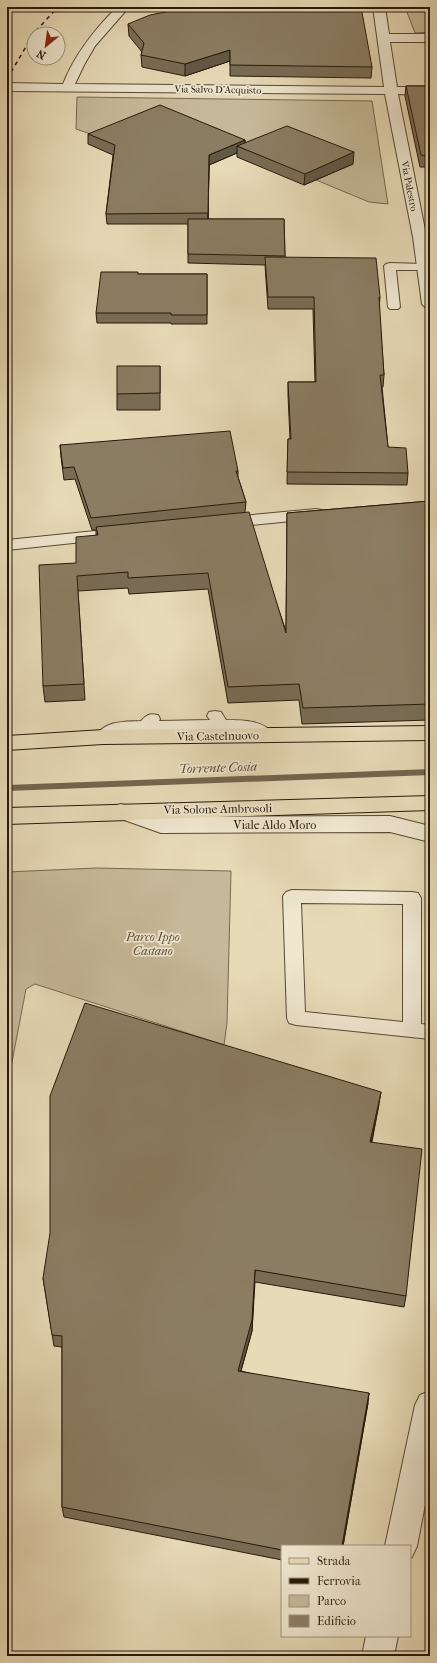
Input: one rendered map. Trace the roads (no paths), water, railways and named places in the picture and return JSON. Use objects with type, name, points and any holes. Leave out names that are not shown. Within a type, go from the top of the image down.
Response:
[{"type":"main road","name":"Via Castelnuovo","points":[[7,743],[103,737],[430,733]]},
{"type":"main road","name":"Via Solone Ambrosoli","points":[[7,816],[430,804]]},
{"type":"street","points":[[67,88],[75,67],[85,50],[94,37],[123,7]]},
{"type":"street","name":"Via Palestro","points":[[379,7],[391,91],[425,237],[424,267],[430,304]]},
{"type":"street","points":[[384,38],[430,38]]},
{"type":"street","name":"Via Salvo D'Acquisto","points":[[7,86],[67,88],[430,91]]},
{"type":"street","points":[[203,526],[336,512]]},
{"type":"street","points":[[7,545],[125,533]]},
{"type":"street","name":"Viale Aldo Moro","points":[[120,812],[161,825],[390,824],[430,834]]},
{"type":"street","points":[[401,1545],[430,1405]]},
{"type":"street","points":[[378,1656],[382,1637]]},
{"type":"lane","points":[[394,307],[390,266],[424,267]]},
{"type":"lane","points":[[103,737],[115,727],[150,721],[218,720],[247,725],[266,735]]},
{"type":"lane","points":[[292,896],[412,898],[421,1031],[296,1018],[292,896]]},
{"type":"waterway","name":"Torrente Cosia","points":[[7,788],[430,772]]},
{"type":"railway","points":[[7,79],[34,33],[58,7]]},
{"type":"railway","points":[[7,138],[7,165]]},
{"type":"park label","name":"Parco Ippo Castano","points":[[153,944]]}]
